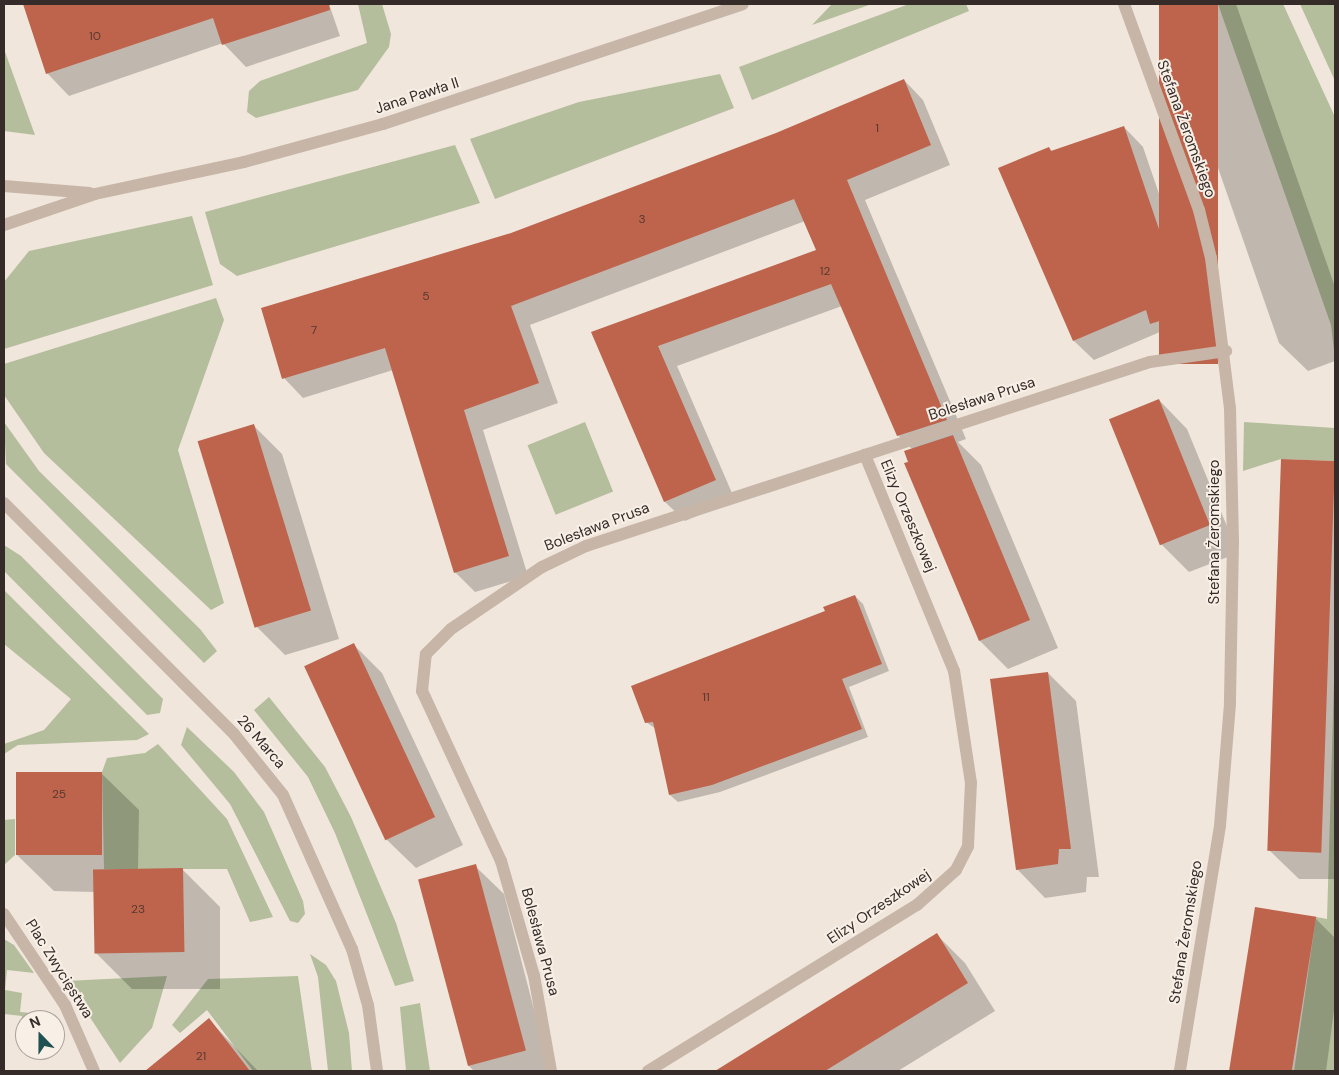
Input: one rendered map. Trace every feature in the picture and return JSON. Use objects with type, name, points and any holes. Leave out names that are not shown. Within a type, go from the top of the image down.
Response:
[{"type":"street","name":"Jana Pawła II","points":[[4,225],[94,194],[244,162],[374,127],[743,4]]},
{"type":"street","name":"Stefana Żeromskiego","points":[[1124,4],[1198,210],[1226,351],[1234,542],[1230,704],[1220,826],[1180,1071]]},
{"type":"street","name":"Jana Pawła II","points":[[4,186],[94,194]]},
{"type":"street","name":"Bolesława Prusa","points":[[551,1071],[536,984],[501,860],[422,691],[426,654],[451,628],[542,567],[586,546],[1150,362],[1226,351]]},
{"type":"street","name":"Elizy Orzeszkowej","points":[[648,1071],[917,905],[956,870],[968,846],[971,783],[954,671],[865,455]]},
{"type":"street","name":"26 Marca","points":[[5,507],[234,734],[278,787],[306,840],[352,949],[368,1005],[378,1071]]},
{"type":"street","name":"Plac Zwycięstwa","points":[[4,914],[65,1005],[94,1071]]},
{"type":"green space","points":[[358,4],[382,4],[391,34],[389,47],[358,90],[256,118],[247,112],[249,91],[260,81],[367,43]]},
{"type":"green space","points":[[832,4],[872,4],[812,25]]},
{"type":"green space","points":[[909,4],[966,4],[969,11],[752,100],[739,67]]},
{"type":"green space","points":[[1218,4],[1283,4],[1335,117],[1335,359],[1331,325]]},
{"type":"green space","points":[[1300,4],[1335,4],[1335,81]]},
{"type":"green space","points":[[4,49],[35,135],[4,131]]},
{"type":"green space","points":[[720,74],[734,108],[495,199],[470,139],[579,102]]},
{"type":"green space","points":[[455,145],[480,203],[237,276],[220,264],[205,212]]},
{"type":"green space","points":[[192,216],[213,285],[4,349],[4,282],[29,251]]},
{"type":"green space","points":[[216,298],[224,320],[178,450],[224,603],[211,610],[44,453],[4,395],[4,364]]},
{"type":"green space","points":[[4,422],[39,471],[200,629],[217,651],[204,663],[6,464]]},
{"type":"green space","points":[[585,422],[613,492],[556,515],[528,445]]},
{"type":"green space","points":[[1244,422],[1335,428],[1335,461],[1281,459],[1243,471]]},
{"type":"green space","points":[[4,545],[21,556],[163,699],[160,713],[147,715],[4,571]]},
{"type":"green space","points":[[4,590],[149,734],[137,740],[18,745],[4,754],[4,744],[44,730],[71,699],[4,644]]},
{"type":"green space","points":[[1335,647],[1335,1071],[1294,1071],[1316,917],[1327,919]]},
{"type":"green space","points":[[269,697],[325,767],[351,817],[396,923],[414,981],[395,986],[335,833],[308,777],[254,710]]},
{"type":"green space","points":[[187,727],[234,772],[264,812],[303,901],[305,914],[298,923],[290,921],[230,804],[181,745]]},
{"type":"green space","points":[[158,744],[227,819],[273,917],[250,922],[227,869],[104,869],[102,772],[107,758],[145,753]]},
{"type":"green space","points":[[15,819],[15,855],[4,865],[4,820]]},
{"type":"green space","points":[[4,939],[14,945],[34,973],[7,970],[5,990],[22,993],[20,1010],[15,1010],[15,1015],[4,1014]]},
{"type":"green space","points":[[310,954],[326,965],[336,981],[349,1033],[352,1071],[328,1071],[318,977]]},
{"type":"green space","points":[[167,976],[152,1028],[120,1063],[66,981]]},
{"type":"green space","points":[[298,976],[312,1071],[253,1071],[207,1010],[180,1033],[172,1025],[208,979]]},
{"type":"green space","points":[[420,1003],[430,1071],[406,1071],[400,1007]]},
{"type":"building","points":[[23,4],[329,4],[330,10],[222,45],[213,18],[46,74]]},
{"type":"building","points":[[1159,4],[1218,4],[1218,364],[1159,364]]},
{"type":"building","points":[[904,79],[931,145],[847,180],[947,420],[897,436],[831,284],[658,346],[716,480],[664,502],[591,332],[816,250],[794,199],[511,306],[539,383],[464,410],[509,556],[454,573],[385,348],[282,379],[261,308],[511,233],[776,133]]},
{"type":"building","points":[[1124,126],[1187,312],[1150,324],[1146,310],[1073,341],[998,168],[1049,147],[1051,151]]},
{"type":"building","points":[[1159,399],[1210,525],[1160,545],[1109,419]]},
{"type":"building","points":[[254,424],[311,610],[255,628],[198,441]]},
{"type":"building","points":[[953,435],[1030,620],[979,641],[904,463],[908,462],[904,451]]},
{"type":"building","points":[[1281,459],[1335,461],[1321,853],[1267,851]]},
{"type":"building","points":[[855,595],[882,664],[842,679],[862,729],[712,785],[669,795],[653,722],[645,723],[631,686],[825,611],[823,607]]},
{"type":"building","points":[[354,643],[435,817],[385,840],[304,666]]},
{"type":"building","points":[[1048,672],[1071,849],[1059,849],[1058,864],[1016,870],[990,679]]},
{"type":"building","points":[[16,772],[102,772],[102,855],[16,855]]},
{"type":"building","points":[[476,864],[526,1050],[468,1066],[418,880]]},
{"type":"building","points":[[183,868],[184,952],[94,954],[93,870]]},
{"type":"building","points":[[1255,907],[1316,917],[1292,1071],[1229,1071]]},
{"type":"building","points":[[937,933],[968,983],[825,1071],[715,1071]]},
{"type":"building","points":[[209,1018],[250,1071],[145,1071],[178,1044]]}]
